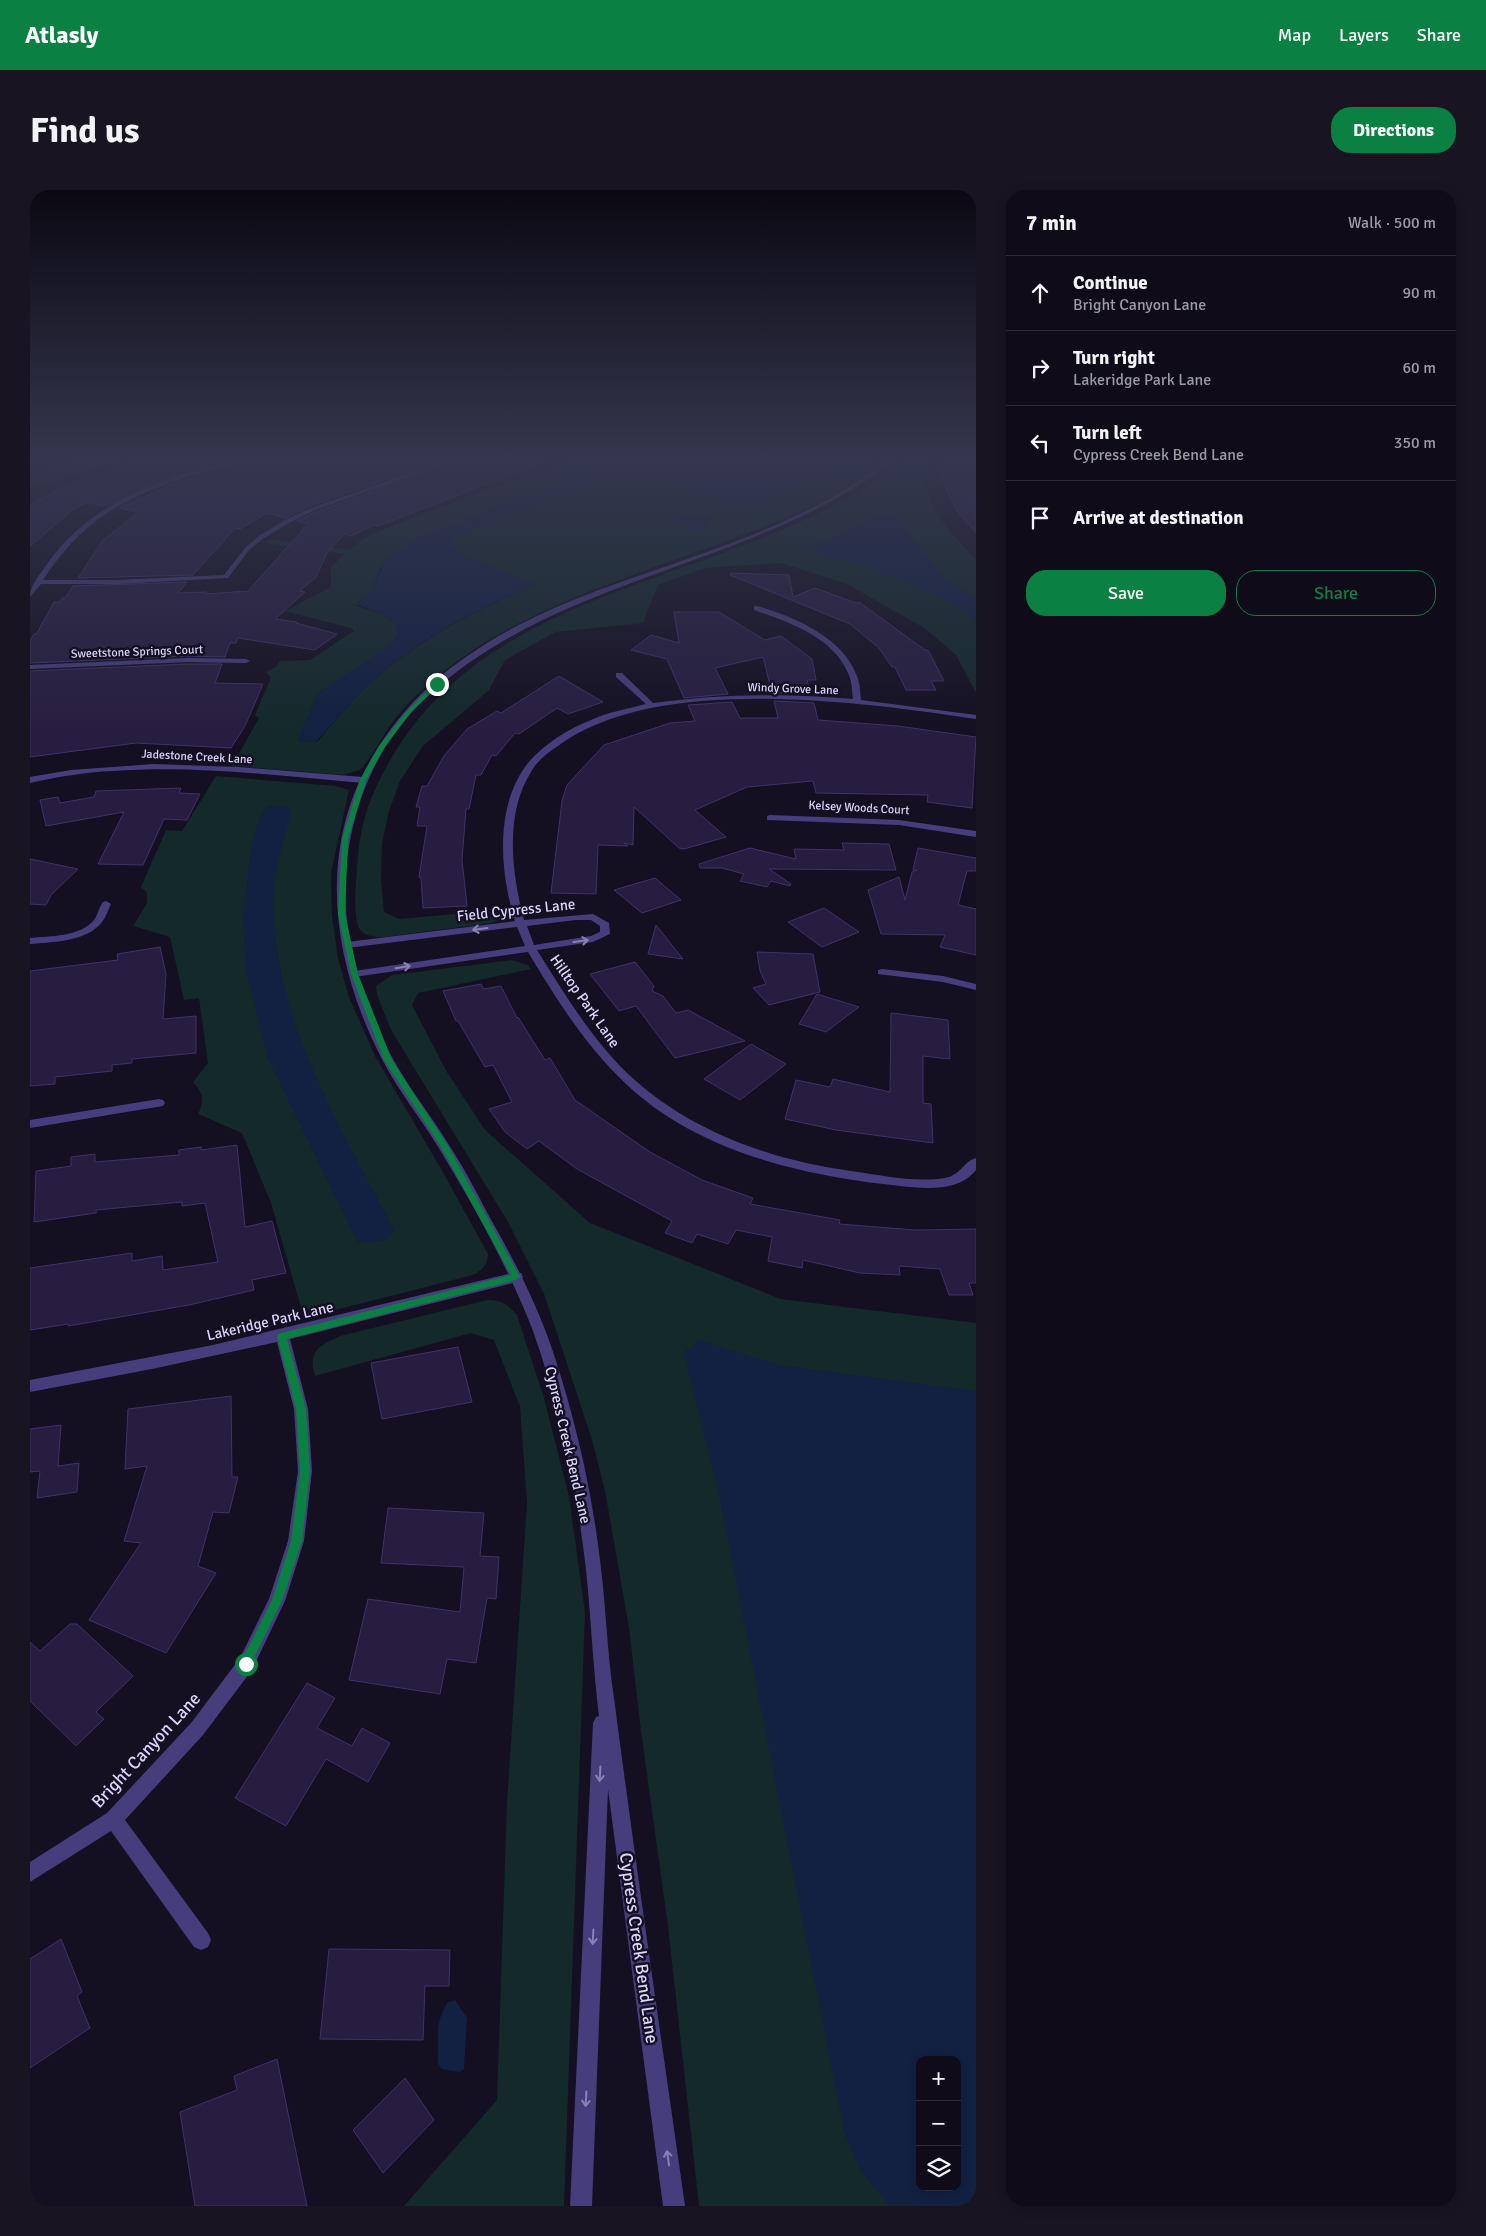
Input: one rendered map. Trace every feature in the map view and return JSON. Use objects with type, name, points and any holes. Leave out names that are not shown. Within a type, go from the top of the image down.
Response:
[{"type":"street","points":[[30,595],[61,550]]},
{"type":"street","points":[[38,582],[117,582],[226,577],[246,550]]},
{"type":"street","name":"Cypress Creek Bend Lane","points":[[674,2206],[604,1691],[591,1550],[566,1423],[542,1338],[516,1277],[444,1146],[388,1060],[354,974],[342,914],[345,839],[363,780],[381,747],[409,711],[437,684],[484,650],[550,613],[591,595],[708,550]]},
{"type":"street","points":[[757,608],[804,628],[843,656],[853,673],[858,703]]},
{"type":"street","name":"Sweetstone Springs Court","points":[[30,667],[188,660],[246,661]]},
{"type":"street","points":[[619,676],[651,705]]},
{"type":"street","name":"Windy Grove Lane","points":[[609,716],[651,705],[688,700],[738,698],[858,703],[976,718]]},
{"type":"street","name":"Hilltop Park Lane","points":[[609,716],[575,730],[541,754],[524,774],[514,800],[507,838],[510,879],[530,948],[584,1031],[620,1074],[658,1105],[707,1133],[770,1158],[831,1173],[940,1183],[963,1177],[976,1162]]},
{"type":"street","name":"Jadestone Creek Lane","points":[[30,780],[101,767],[154,766],[363,780]]},
{"type":"street","name":"Kelsey Woods Court","points":[[770,818],[838,818],[903,821],[976,834]]},
{"type":"street","points":[[30,941],[67,936],[82,931],[97,922],[106,904]]},
{"type":"street","name":"Field Cypress Lane","points":[[347,945],[522,923],[593,917],[605,925],[606,934],[593,939],[354,974]]},
{"type":"street","points":[[882,972],[943,979],[976,987]]},
{"type":"street","points":[[30,1124],[159,1103]]},
{"type":"street","name":"Lakeridge Park Lane","points":[[30,1386],[105,1374],[282,1336],[516,1277]]},
{"type":"street","name":"Bright Canyon Lane","points":[[30,1873],[113,1819],[197,1730],[246,1664],[277,1601],[296,1541],[305,1471],[301,1409],[282,1336]]},
{"type":"street","name":"Cypress Creek Bend Lane","points":[[581,2206],[604,1691]]},
{"type":"street","points":[[113,1819],[201,1940]]},
{"type":"green space","points":[[316,550],[401,550],[380,568],[372,592],[357,603],[357,606],[381,613],[397,625],[398,636],[391,645],[320,692],[316,697],[299,741],[317,742],[348,705],[368,685],[406,654],[427,640],[490,605],[535,585],[454,550],[701,550],[602,586],[542,612],[496,636],[464,656],[433,680],[406,706],[394,720],[360,770],[343,775],[232,766],[259,718],[255,715],[271,678],[266,672],[276,667],[280,661],[310,660],[354,631],[351,628],[285,611],[331,587],[331,567],[345,554]]},
{"type":"green space","points":[[730,550],[967,550],[976,560],[976,693],[956,655],[926,629],[847,584],[781,563],[705,568],[658,585],[643,623],[555,632],[505,660],[489,690],[423,746],[400,781],[389,811],[382,844],[381,880],[384,912],[399,919],[508,909],[500,919],[492,923],[384,937],[369,936],[363,933],[356,917],[355,895],[362,827],[370,801],[381,776],[395,752],[443,693],[501,647],[566,613],[637,584]]},
{"type":"green space","points":[[216,776],[336,786],[349,790],[331,873],[332,915],[338,958],[349,997],[375,1056],[488,1254],[484,1267],[473,1275],[304,1318],[271,1203],[242,1133],[198,1114],[202,1105],[202,1097],[193,1082],[208,1063],[199,998],[184,1000],[170,937],[133,926],[147,903],[147,893],[141,887],[166,830],[182,831]]},
{"type":"green space","points":[[511,960],[528,965],[531,969],[418,993],[412,1005],[447,1072],[485,1130],[590,1223],[781,1299],[976,1323],[976,2206],[699,2206],[668,1926],[629,1628],[605,1491],[593,1443],[544,1294],[508,1222],[391,1030],[377,995],[376,986],[392,975]]},
{"type":"green space","points":[[487,1300],[504,1303],[517,1315],[544,1398],[569,1496],[585,1612],[564,2206],[404,2206],[497,2100],[507,1802],[527,1503],[520,1407],[494,1340],[471,1333],[315,1376],[313,1361],[314,1355],[321,1346],[340,1336]]},
{"type":"water","points":[[398,550],[454,550],[535,585],[468,616],[426,640],[386,669],[368,685],[354,698],[316,742],[298,741],[316,697],[320,692],[389,646],[398,636],[397,625],[381,613],[356,604],[372,592],[385,559]]},
{"type":"water","points":[[813,550],[922,550],[941,576],[976,597],[976,621],[959,608],[920,587],[856,564],[814,552]]},
{"type":"water","points":[[269,806],[288,806],[291,812],[274,887],[275,934],[282,979],[295,1023],[311,1066],[330,1108],[394,1230],[389,1239],[368,1243],[357,1241],[268,1058],[246,972],[243,916],[252,842],[262,812]]},
{"type":"water","points":[[700,1340],[778,1365],[976,1391],[976,2206],[889,2205],[860,2170],[844,2131],[720,1499],[684,1353]]},
{"type":"water","points":[[455,2000],[467,2018],[464,2069],[460,2072],[442,2069],[438,2060],[439,2021],[447,2003]]},
{"type":"building","points":[[96,550],[215,550],[193,575],[78,578]]},
{"type":"building","points":[[285,550],[330,550],[316,577],[300,591],[305,592],[275,619],[297,622],[337,634],[315,650],[238,638],[236,643],[230,643],[225,657],[188,656],[30,663],[30,641],[34,634],[37,633],[54,602],[60,602],[62,598],[65,598],[73,586],[187,582],[178,593],[206,592],[206,594],[248,591]]},
{"type":"building","points":[[731,573],[789,575],[793,597],[815,588],[856,603],[859,602],[925,650],[928,650],[944,681],[931,681],[936,690],[906,690],[895,667],[892,667],[879,648],[850,624],[730,575]]},
{"type":"building","points":[[674,612],[719,612],[765,640],[781,636],[812,659],[816,680],[807,680],[811,694],[772,693],[763,657],[715,668],[728,694],[684,698],[667,659],[631,650],[651,635],[679,643]]},
{"type":"building","points":[[222,664],[215,683],[263,684],[245,726],[231,748],[136,743],[30,757],[30,671]]},
{"type":"building","points":[[559,676],[603,702],[568,714],[557,708],[519,734],[515,733],[496,756],[492,755],[481,775],[476,775],[469,809],[466,809],[462,860],[467,906],[423,908],[421,878],[419,877],[427,826],[417,826],[420,807],[416,807],[422,786],[427,786],[444,756],[467,729],[497,711],[501,713]]},
{"type":"building","points":[[774,701],[814,703],[818,720],[898,726],[976,737],[972,808],[927,802],[928,795],[816,793],[813,781],[747,787],[695,810],[726,837],[684,849],[679,848],[634,807],[633,845],[624,843],[628,846],[598,845],[596,894],[551,893],[562,801],[567,785],[604,745],[670,723],[695,721],[688,705],[732,702],[740,718],[778,718]]},
{"type":"building","points":[[181,788],[179,793],[200,794],[187,820],[164,819],[143,865],[98,864],[124,812],[46,826],[40,800],[58,797],[60,803],[94,797],[96,791]]},
{"type":"building","points":[[842,843],[889,844],[896,870],[769,869],[791,884],[790,886],[771,881],[767,887],[740,881],[744,874],[722,868],[700,868],[699,864],[750,848],[796,859],[794,849],[844,850]]},
{"type":"building","points":[[918,848],[976,858],[976,871],[967,871],[958,905],[976,909],[976,955],[940,947],[945,935],[881,934],[868,890],[899,877],[905,900],[912,872],[917,870],[913,870]]},
{"type":"building","points":[[30,859],[78,869],[51,895],[46,905],[30,904]]},
{"type":"building","points":[[655,878],[681,900],[642,913],[614,890]]},
{"type":"building","points":[[824,908],[859,932],[822,947],[788,922]]},
{"type":"building","points":[[656,925],[683,959],[648,954]]},
{"type":"building","points":[[160,947],[166,974],[163,1019],[196,1016],[196,1053],[132,1059],[132,1063],[112,1065],[112,1071],[55,1077],[55,1084],[30,1086],[30,971],[118,960],[117,954]]},
{"type":"building","points":[[757,952],[813,954],[820,992],[769,1005],[753,988],[766,984],[760,971]]},
{"type":"building","points":[[635,962],[654,986],[652,991],[663,996],[676,1013],[688,1010],[745,1041],[675,1058],[636,1006],[619,1011],[590,974]]},
{"type":"building","points":[[481,984],[484,989],[501,986],[517,1018],[545,1060],[550,1058],[575,1100],[650,1152],[702,1180],[753,1198],[750,1204],[840,1220],[839,1224],[915,1230],[976,1229],[976,1283],[969,1283],[973,1295],[949,1295],[940,1269],[899,1266],[900,1275],[860,1273],[803,1260],[802,1268],[768,1261],[772,1237],[736,1230],[728,1244],[697,1234],[692,1243],[665,1233],[672,1221],[577,1169],[539,1141],[527,1149],[505,1132],[489,1109],[512,1102],[493,1065],[485,1067],[458,1021],[456,1021],[443,991]]},
{"type":"building","points":[[817,994],[859,1007],[826,1032],[799,1024]]},
{"type":"building","points":[[891,1013],[948,1020],[950,1059],[923,1056],[923,1103],[931,1104],[933,1143],[836,1130],[785,1119],[796,1080],[830,1087],[833,1079],[890,1092]]},
{"type":"building","points":[[751,1044],[786,1064],[740,1100],[704,1079]]},
{"type":"building","points":[[237,1145],[245,1227],[272,1221],[286,1273],[252,1280],[254,1290],[189,1305],[68,1326],[68,1324],[30,1330],[30,1268],[132,1253],[132,1261],[162,1256],[163,1270],[218,1262],[205,1203],[182,1206],[182,1202],[96,1210],[96,1213],[34,1222],[36,1171],[71,1166],[71,1157],[95,1154],[95,1162],[179,1155],[179,1150],[201,1147],[201,1150]]},
{"type":"building","points":[[458,1347],[472,1402],[382,1419],[371,1363]]},
{"type":"building","points":[[231,1396],[232,1477],[238,1477],[229,1513],[213,1512],[198,1566],[216,1573],[166,1653],[89,1620],[141,1543],[124,1541],[147,1466],[125,1469],[128,1409]]},
{"type":"building","points":[[61,1425],[58,1466],[79,1463],[77,1492],[37,1498],[40,1471],[30,1472],[30,1429]]},
{"type":"building","points":[[388,1508],[484,1513],[480,1556],[499,1557],[496,1599],[487,1598],[476,1663],[447,1659],[440,1694],[349,1680],[368,1599],[460,1612],[464,1567],[381,1563]]},
{"type":"building","points":[[70,1624],[77,1624],[133,1676],[96,1712],[104,1719],[76,1746],[30,1701],[30,1642],[40,1651]]},
{"type":"building","points":[[307,1683],[335,1698],[317,1728],[352,1746],[362,1728],[390,1743],[368,1782],[326,1759],[286,1826],[235,1798]]},
{"type":"building","points":[[61,1939],[82,1992],[77,1996],[90,2028],[30,2068],[30,1959]]},
{"type":"building","points":[[329,1949],[450,1950],[449,1986],[425,1986],[423,2040],[320,2039]]},
{"type":"building","points":[[277,2059],[307,2206],[195,2206],[180,2112],[237,2090],[234,2076]]},
{"type":"building","points":[[405,2078],[434,2120],[383,2173],[353,2130]]},
{"type":"route","points":[[246,1664],[277,1601],[296,1541],[305,1471],[301,1409],[282,1336],[516,1277],[444,1146],[388,1060],[354,974],[342,914],[342,871],[345,839],[352,810],[363,780],[381,747],[409,711],[437,684]]}]
